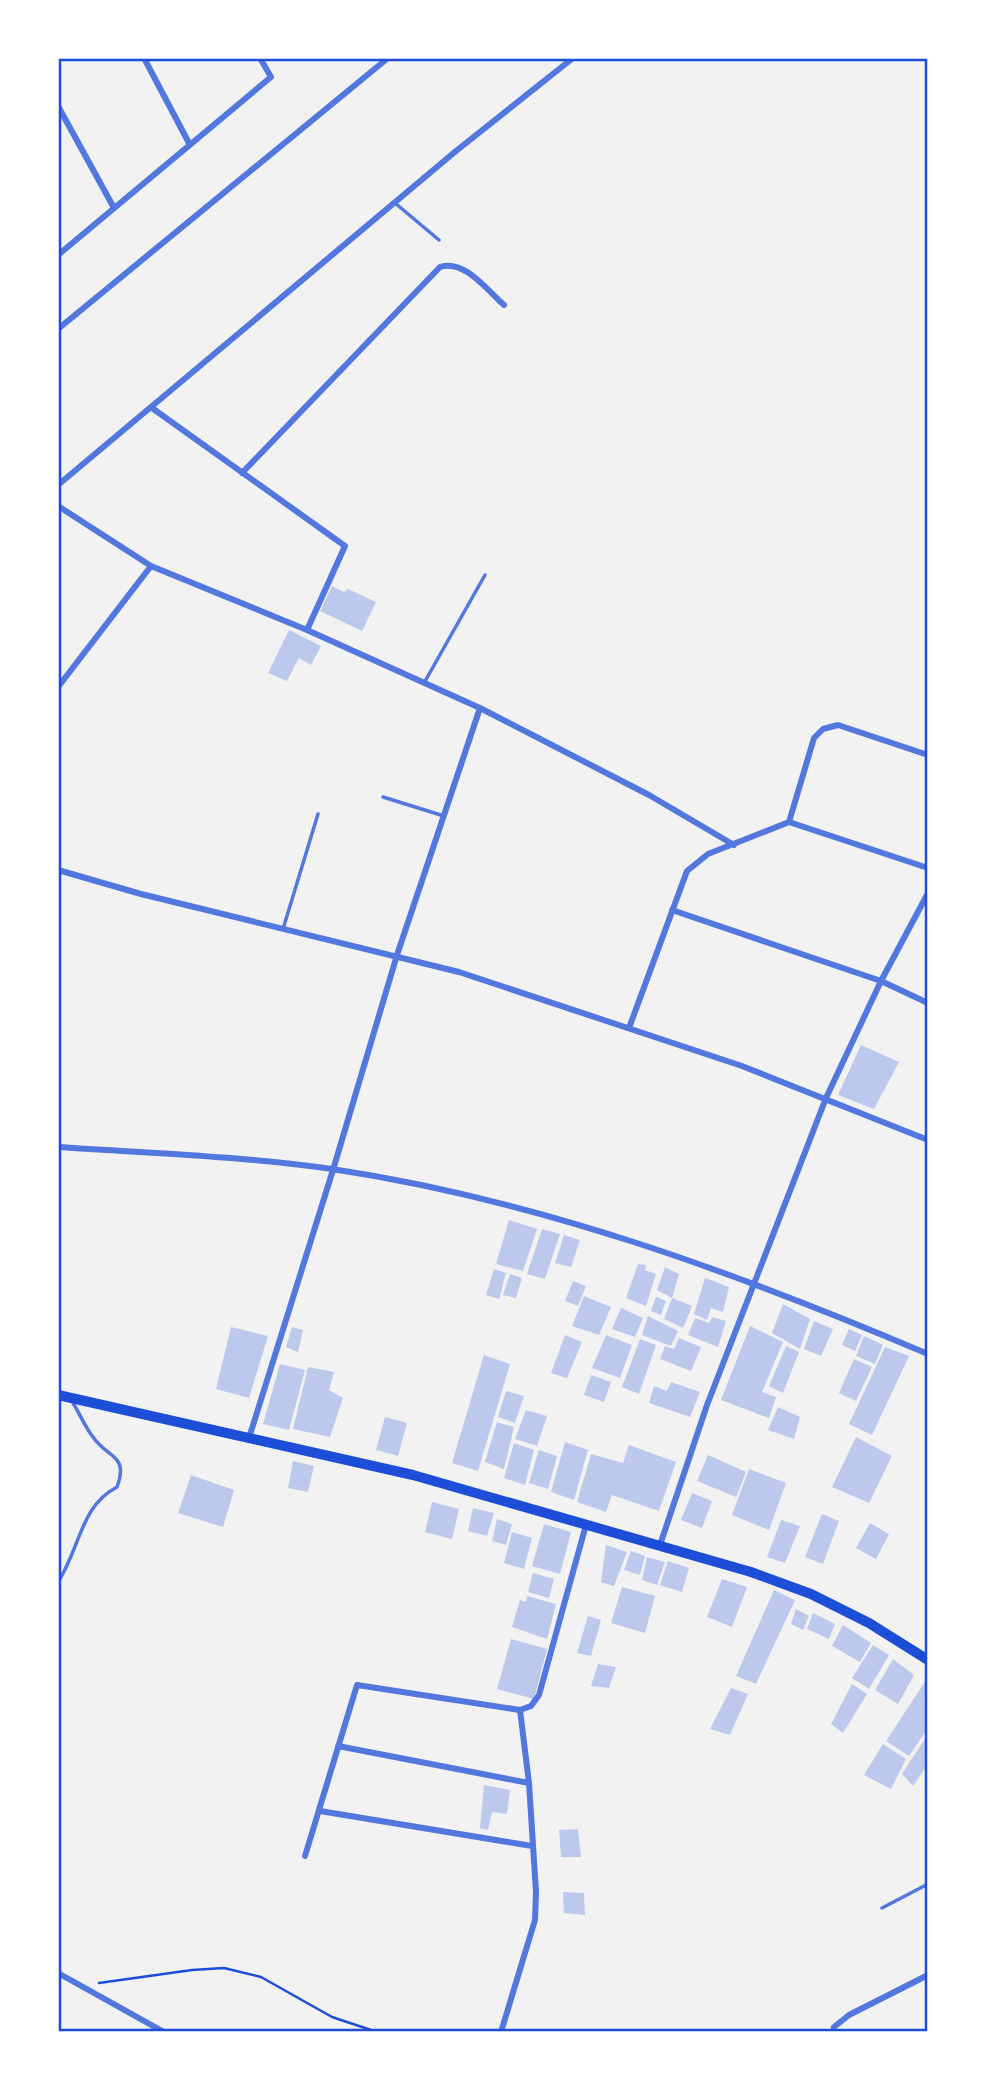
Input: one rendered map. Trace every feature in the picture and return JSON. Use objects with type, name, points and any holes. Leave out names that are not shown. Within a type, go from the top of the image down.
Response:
[{"type":"main road","points":[[58,1395],[473,1490],[660,1545],[811,1594],[869,1623],[928,1660]]},
{"type":"street","points":[[144,58],[190,145]]},
{"type":"street","points":[[58,255],[271,77],[260,58]]},
{"type":"street","points":[[58,329],[388,58]]},
{"type":"street","points":[[58,485],[573,58]]},
{"type":"street","points":[[58,106],[114,208]]},
{"type":"street","points":[[242,473],[440,267],[450,264],[460,267],[504,305]]},
{"type":"street","points":[[152,408],[345,546],[307,629]]},
{"type":"street","points":[[58,506],[151,566],[307,629],[480,708],[649,795],[734,845]]},
{"type":"street","points":[[58,687],[151,566]]},
{"type":"street","points":[[248,1438],[333,1170],[397,955],[480,708]]},
{"type":"street","points":[[789,822],[814,738],[823,729],[838,725],[928,755]]},
{"type":"street","points":[[629,1028],[687,871],[696,862],[789,822],[928,868]]},
{"type":"street","points":[[58,870],[459,972],[629,1028],[826,1098],[928,1140]]},
{"type":"street","points":[[660,1545],[707,1405],[826,1098],[881,981],[928,893]]},
{"type":"street","points":[[672,910],[881,981],[928,1003]]},
{"type":"street","points":[[58,1147],[213,1156],[333,1170],[476,1199],[645,1245],[755,1282],[928,1354]]},
{"type":"street","points":[[305,1856],[357,1685],[520,1710],[531,1706],[539,1695],[586,1525]]},
{"type":"street","points":[[501,2032],[535,1920],[529,1783],[520,1710]]},
{"type":"street","points":[[338,1746],[529,1783]]},
{"type":"street","points":[[320,1811],[533,1846]]},
{"type":"street","points":[[58,1973],[164,2032]]},
{"type":"street","points":[[834,2032],[835,2027],[849,2015],[928,1975]]},
{"type":"lane","points":[[395,203],[439,240]]},
{"type":"lane","points":[[424,683],[485,575]]},
{"type":"lane","points":[[383,797],[444,816]]},
{"type":"lane","points":[[283,929],[318,814]]},
{"type":"lane","points":[[58,1582],[66,1569],[89,1511],[99,1496],[117,1487],[122,1472],[119,1460],[94,1439],[70,1398]]},
{"type":"lane","points":[[882,1908],[928,1884]]},
{"type":"path","points":[[78,1986],[224,1968],[261,1977],[332,2017],[377,2032]]},
{"type":"building","points":[[332,586],[344,592],[348,589],[376,602],[362,631],[320,611]]},
{"type":"building","points":[[289,630],[321,646],[311,665],[299,658],[287,681],[268,673]]},
{"type":"building","points":[[861,1045],[899,1062],[874,1109],[838,1095]]},
{"type":"building","points":[[509,1220],[537,1229],[523,1271],[496,1264]]},
{"type":"building","points":[[542,1229],[560,1234],[545,1279],[527,1274]]},
{"type":"building","points":[[564,1235],[580,1240],[571,1267],[555,1263]]},
{"type":"building","points":[[638,1264],[646,1265],[645,1270],[656,1274],[646,1306],[626,1298]]},
{"type":"building","points":[[665,1267],[679,1274],[672,1298],[657,1290]]},
{"type":"building","points":[[494,1269],[506,1273],[499,1299],[486,1295]]},
{"type":"building","points":[[510,1274],[522,1278],[516,1298],[503,1295]]},
{"type":"building","points":[[705,1278],[729,1287],[723,1312],[711,1308],[707,1320],[694,1314]]},
{"type":"building","points":[[573,1281],[586,1286],[578,1306],[565,1301]]},
{"type":"building","points":[[584,1296],[611,1307],[599,1335],[572,1326]]},
{"type":"building","points":[[656,1297],[666,1301],[661,1315],[651,1311]]},
{"type":"building","points":[[672,1298],[692,1306],[683,1328],[664,1319]]},
{"type":"building","points":[[783,1304],[810,1319],[800,1349],[772,1333]]},
{"type":"building","points":[[621,1308],[643,1318],[635,1337],[612,1329]]},
{"type":"building","points":[[648,1316],[678,1331],[671,1346],[642,1335]]},
{"type":"building","points":[[712,1317],[726,1321],[718,1347],[688,1335],[695,1318],[709,1323]]},
{"type":"building","points":[[814,1321],[833,1329],[821,1356],[804,1349]]},
{"type":"building","points":[[750,1326],[783,1342],[762,1392],[776,1397],[769,1418],[721,1400]]},
{"type":"building","points":[[231,1327],[268,1336],[249,1398],[216,1389]]},
{"type":"building","points":[[292,1327],[303,1330],[298,1352],[286,1347]]},
{"type":"building","points":[[849,1329],[862,1335],[855,1351],[842,1345]]},
{"type":"building","points":[[565,1335],[582,1342],[567,1378],[551,1373]]},
{"type":"building","points":[[606,1335],[632,1345],[620,1378],[592,1368]]},
{"type":"building","points":[[864,1336],[883,1345],[875,1364],[856,1356]]},
{"type":"building","points":[[679,1338],[701,1347],[691,1371],[660,1359],[665,1346],[674,1349]]},
{"type":"building","points":[[640,1339],[656,1345],[639,1394],[622,1387]]},
{"type":"building","points":[[786,1346],[799,1352],[783,1393],[769,1386]]},
{"type":"building","points":[[885,1347],[909,1356],[872,1435],[849,1424]]},
{"type":"building","points":[[484,1355],[510,1364],[478,1471],[452,1463]]},
{"type":"building","points":[[854,1359],[872,1367],[856,1401],[839,1393]]},
{"type":"building","points":[[280,1364],[305,1370],[289,1430],[263,1424]]},
{"type":"building","points":[[308,1367],[334,1372],[329,1390],[343,1398],[330,1437],[293,1429]]},
{"type":"building","points":[[591,1375],[611,1382],[604,1402],[584,1395]]},
{"type":"building","points":[[671,1382],[700,1392],[690,1417],[649,1403],[654,1386],[667,1391]]},
{"type":"building","points":[[506,1391],[524,1396],[515,1423],[498,1417]]},
{"type":"building","points":[[778,1407],[800,1417],[794,1439],[768,1430]]},
{"type":"building","points":[[526,1410],[547,1416],[537,1446],[515,1439]]},
{"type":"building","points":[[385,1417],[407,1423],[398,1456],[376,1450]]},
{"type":"building","points":[[497,1422],[514,1427],[504,1469],[485,1462]]},
{"type":"building","points":[[856,1437],[892,1456],[869,1503],[832,1487]]},
{"type":"building","points":[[565,1442],[588,1450],[574,1500],[551,1492]]},
{"type":"building","points":[[514,1443],[534,1450],[525,1485],[504,1478]]},
{"type":"building","points":[[629,1445],[676,1462],[659,1511],[612,1495],[606,1512],[577,1502],[591,1454],[623,1463]]},
{"type":"building","points":[[539,1450],[557,1456],[548,1489],[529,1483]]},
{"type":"building","points":[[708,1455],[746,1472],[736,1497],[697,1481]]},
{"type":"building","points":[[293,1461],[314,1466],[308,1492],[288,1488]]},
{"type":"building","points":[[749,1469],[786,1483],[769,1530],[732,1515]]},
{"type":"building","points":[[191,1475],[234,1490],[223,1527],[178,1513]]},
{"type":"building","points":[[692,1493],[712,1501],[702,1528],[681,1520]]},
{"type":"building","points":[[432,1502],[459,1509],[452,1539],[425,1532]]},
{"type":"building","points":[[473,1508],[494,1513],[487,1536],[468,1531]]},
{"type":"building","points":[[822,1514],[839,1521],[823,1564],[805,1557]]},
{"type":"building","points":[[497,1519],[512,1524],[506,1545],[492,1541]]},
{"type":"building","points":[[781,1520],[800,1526],[785,1563],[767,1557]]},
{"type":"building","points":[[870,1523],[889,1534],[876,1559],[856,1548]]},
{"type":"building","points":[[544,1524],[571,1532],[560,1574],[532,1566]]},
{"type":"building","points":[[512,1532],[532,1538],[524,1569],[504,1563]]},
{"type":"building","points":[[606,1545],[627,1552],[614,1586],[601,1582]]},
{"type":"building","points":[[631,1551],[645,1556],[640,1575],[624,1570]]},
{"type":"building","points":[[647,1557],[665,1562],[657,1585],[642,1580]]},
{"type":"building","points":[[668,1561],[689,1568],[682,1592],[660,1585]]},
{"type":"building","points":[[533,1573],[554,1579],[549,1598],[528,1592]]},
{"type":"building","points":[[722,1579],[747,1587],[732,1627],[707,1617]]},
{"type":"building","points":[[622,1587],[655,1596],[645,1633],[611,1623]]},
{"type":"building","points":[[774,1590],[795,1600],[756,1684],[736,1676]]},
{"type":"building","points":[[527,1596],[556,1604],[547,1639],[512,1627],[520,1600],[526,1602]]},
{"type":"building","points":[[796,1609],[809,1616],[803,1630],[791,1624]]},
{"type":"building","points":[[813,1613],[835,1624],[829,1639],[807,1629]]},
{"type":"building","points":[[588,1616],[601,1620],[591,1656],[577,1653]]},
{"type":"building","points":[[843,1625],[871,1643],[860,1662],[832,1646]]},
{"type":"building","points":[[511,1639],[547,1649],[534,1699],[497,1689]]},
{"type":"building","points":[[873,1645],[889,1655],[869,1689],[852,1678]]},
{"type":"building","points":[[893,1659],[914,1675],[898,1704],[875,1690]]},
{"type":"building","points":[[598,1664],[616,1667],[609,1688],[591,1686]]},
{"type":"building","points":[[928,1677],[928,1728],[909,1756],[886,1741]]},
{"type":"building","points":[[852,1684],[867,1694],[843,1733],[831,1724]]},
{"type":"building","points":[[731,1688],[748,1694],[730,1735],[710,1729]]},
{"type":"building","points":[[928,1734],[928,1764],[913,1786],[902,1774]]},
{"type":"building","points":[[883,1744],[906,1759],[891,1789],[864,1775]]},
{"type":"building","points":[[484,1785],[510,1790],[507,1814],[492,1812],[488,1830],[480,1828]]},
{"type":"building","points":[[578,1829],[581,1857],[561,1857],[559,1830]]},
{"type":"building","points":[[563,1892],[584,1893],[585,1915],[564,1913]]}]
